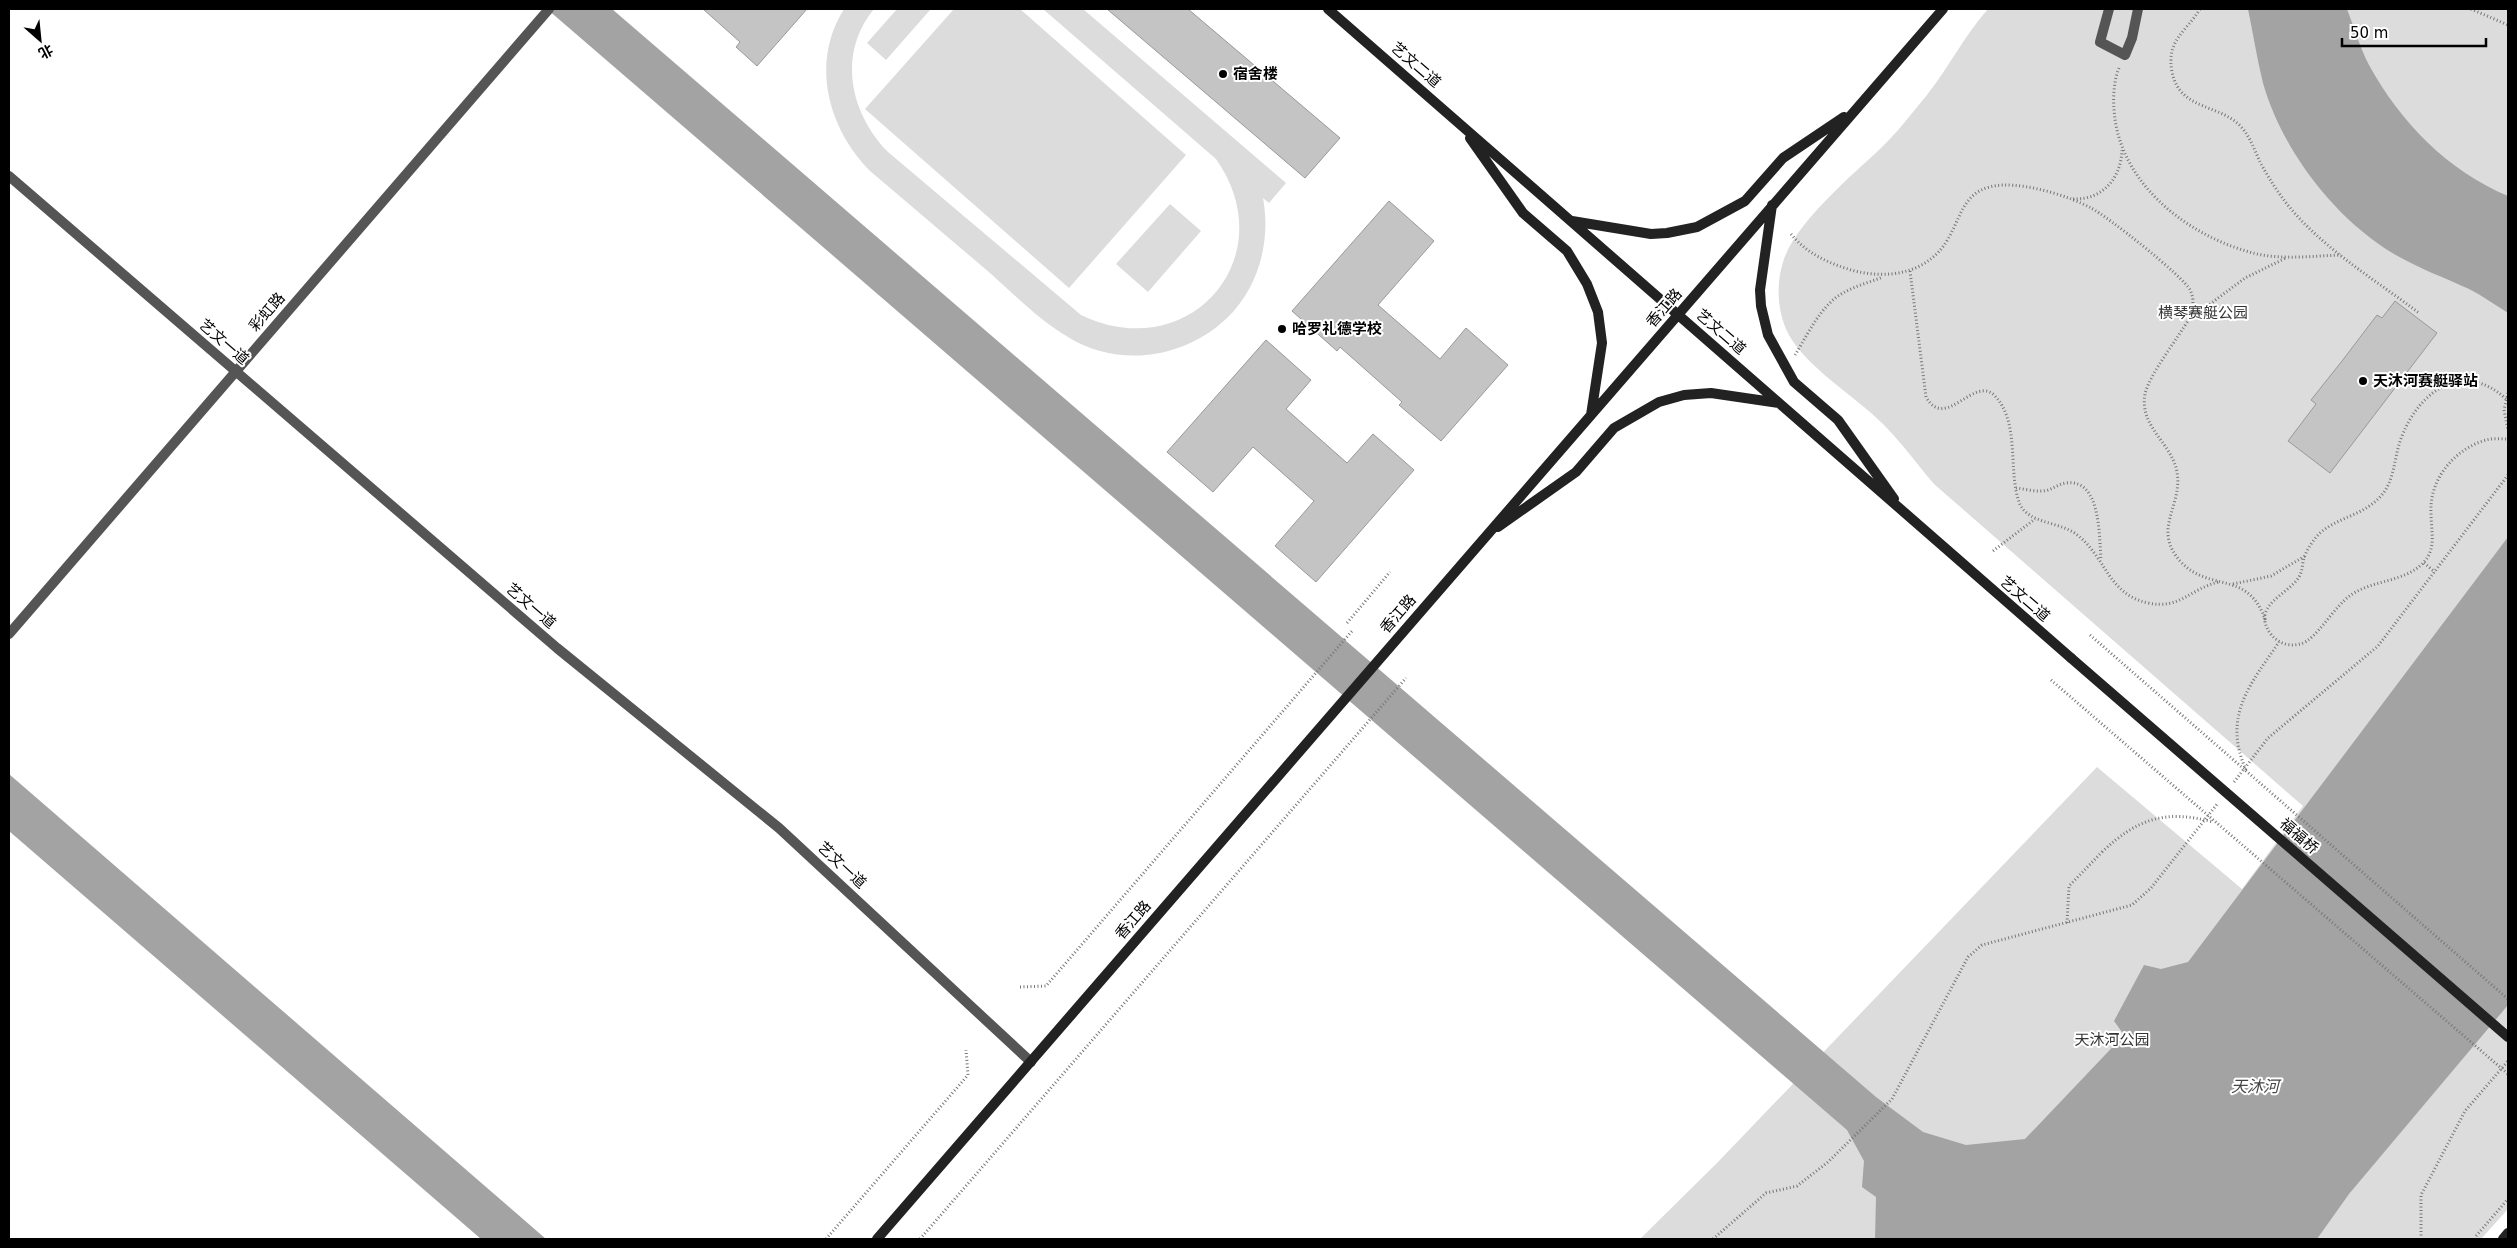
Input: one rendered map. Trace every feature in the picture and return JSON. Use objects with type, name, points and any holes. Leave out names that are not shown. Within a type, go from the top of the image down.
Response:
[{"type":"main road","name":"艺文二道","points":[[1328,9],[2071,658]]},
{"type":"main road","name":"香江路","points":[[877,1239],[1943,9]]},
{"type":"main road","points":[[1570,220],[1651,234],[1667,234],[1696,227],[1745,201],[1783,158],[1856,109]]},
{"type":"main road","points":[[1459,123],[1523,214],[1567,251],[1587,284],[1598,312],[1602,343],[1591,415]]},
{"type":"main road","points":[[1772,205],[1760,290],[1760,306],[1768,335],[1794,382],[1838,420],[1903,512]]},
{"type":"main road","points":[[1485,537],[1576,472],[1614,428],[1647,408],[1672,398],[1704,393],[1724,394],[1779,403]]},
{"type":"main road","name":"福福桥","points":[[2071,658],[2508,1037]]},
{"type":"main road","points":[[2503,1239],[2508,1234]]},
{"type":"street","name":"彩虹路","points":[[9,634],[549,9]]},
{"type":"street","points":[[2109,9],[2100,42],[2125,55],[2132,38],[2138,9]]},
{"type":"street","name":"艺文一道","points":[[9,176],[557,648],[779,828],[1031,1062]]},
{"type":"path","points":[[2200,9],[2179,33],[2173,46],[2172,74],[2178,87],[2187,98],[2199,106],[2224,114],[2243,129],[2264,170],[2289,206],[2317,235],[2419,313]]},
{"type":"path","points":[[2471,9],[2508,24]]},
{"type":"path","points":[[2125,55],[2117,73],[2114,98],[2115,124],[2122,149],[2137,175],[2156,198],[2178,217],[2211,238],[2248,252],[2286,258],[2342,255]]},
{"type":"path","points":[[2070,198],[2090,197],[2108,186],[2120,169],[2122,149]]},
{"type":"path","points":[[1795,354],[1826,306],[1834,299],[1843,293],[1886,276],[1910,271],[1921,266],[1940,251],[1950,236],[1962,208],[1980,191],[1998,186],[2017,186],[2070,198],[2092,208],[2112,222],[2185,282],[2192,296],[2192,312],[2189,319],[2148,384],[2145,392],[2145,410],[2151,427],[2175,463],[2178,475],[2175,499],[2168,519],[2170,546],[2183,564],[2199,574],[2220,582],[2233,584],[2272,576],[2305,556]]},
{"type":"path","points":[[1791,234],[1799,245],[1827,261],[1858,272],[1886,276]]},
{"type":"path","points":[[2189,319],[2225,290],[2265,267],[2286,258]]},
{"type":"path","points":[[1910,271],[1926,397],[1934,407],[1940,409],[1947,408],[1980,391],[1992,393],[1997,398],[2011,436],[2016,488],[2020,506],[2025,513],[2035,518],[2058,524],[2076,533],[2101,559],[2116,585],[2130,596],[2148,603],[2160,604],[2183,600],[2205,586],[2220,582]]},
{"type":"path","points":[[2266,622],[2267,610],[2273,600],[2294,585],[2301,574],[2305,556],[2310,545],[2321,533],[2369,507],[2381,497],[2389,484],[2394,470],[2402,436],[2428,396],[2453,382],[2467,380],[2482,382],[2495,388],[2506,399]]},
{"type":"path","points":[[2508,393],[2505,416],[2508,430]]},
{"type":"path","points":[[2233,584],[2250,595],[2263,612],[2270,633],[2279,642],[2290,645],[2302,644],[2312,638],[2330,614],[2349,596],[2373,584],[2414,570],[2424,563],[2433,544],[2430,512],[2432,496],[2446,466],[2458,454],[2472,446],[2487,440],[2508,439]]},
{"type":"path","points":[[2233,783],[2268,738],[2358,665],[2378,646],[2508,475]]},
{"type":"path","points":[[2016,488],[2042,491],[2060,484],[2074,482],[2086,489],[2094,502],[2101,559]]},
{"type":"path","points":[[1993,551],[2035,518]]},
{"type":"path","points":[[2424,563],[2435,572]]},
{"type":"path","points":[[1347,623],[1390,572]]},
{"type":"path","points":[[1020,987],[1046,986],[1352,631]]},
{"type":"path","points":[[2090,635],[2508,999]]},
{"type":"path","points":[[2246,772],[2241,760],[2236,733],[2240,706],[2244,693],[2279,642]]},
{"type":"path","points":[[920,1239],[1406,678]]},
{"type":"path","points":[[2051,680],[2508,1074]]},
{"type":"path","points":[[1713,1239],[1766,1193],[1797,1186],[1828,1162],[1892,1099],[1968,957],[1982,946],[2120,910],[2142,898],[2221,799]]},
{"type":"path","points":[[2066,924],[2069,886],[2124,832],[2153,820],[2185,816],[2216,823]]},
{"type":"path","points":[[826,1239],[968,1076],[966,1050]]},
{"type":"path","points":[[2421,1239],[2421,1195],[2466,1111],[2508,1062]]},
{"type":"path","points":[[2476,1236],[2508,1199]]},
{"type":"green space","points":[[844,9],[874,9],[862,26],[855,45],[852,64],[853,83],[857,101],[865,120],[875,137],[888,152],[1081,315],[1121,327],[1157,326],[1189,314],[1215,293],[1232,265],[1239,232],[1234,196],[1216,159],[1043,9],[1083,9],[1286,183],[1269,203],[1263,198],[1265,214],[1264,247],[1254,278],[1247,293],[1237,307],[1209,333],[1190,343],[1150,355],[1108,353],[1087,347],[1045,322],[870,171],[855,154],[843,135],[834,115],[828,94],[826,73],[828,51],[834,30]]},
{"type":"green space","points":[[897,9],[930,10],[886,60],[867,43]]},
{"type":"green space","points":[[954,9],[1020,9],[1186,155],[1069,288],[865,109]]},
{"type":"green space","points":[[1988,9],[2508,9],[2508,1209],[2481,1239],[1640,1239],[1717,1163],[2097,767],[2242,889],[2303,806],[1934,484],[1883,424],[1804,355],[1793,342],[1786,329],[1779,303],[1781,268],[1800,230],[1826,200],[1886,143],[1904,123],[1927,95],[1971,30]]},
{"type":"green space","points":[[1170,204],[1201,231],[1148,292],[1116,264]]},
{"type":"water","name":"天沐河","points":[[547,9],[612,9],[1876,1097],[1923,1132],[1966,1145],[2025,1139],[2124,1035],[2114,1021],[2144,965],[2161,969],[2188,962],[2508,537],[2508,1005],[2349,1194],[2317,1239],[1875,1239],[1876,1197],[1862,1187],[1864,1161],[1847,1130]]},
{"type":"water","points":[[2248,9],[2347,9],[2369,65],[2411,125],[2465,173],[2508,196],[2508,313],[2469,289],[2422,269],[2394,254],[2351,222],[2331,202],[2297,157],[2283,133],[2272,108],[2263,83]]},
{"type":"water","points":[[9,774],[546,1239],[481,1239],[9,831]]},
{"type":"building","points":[[703,9],[807,9],[757,66],[736,47],[740,42]]},
{"type":"building","name":"宿舍楼","points":[[1107,9],[1188,9],[1340,138],[1305,178]]},
{"type":"building","points":[[1389,201],[1434,241],[1378,305],[1440,359],[1466,328],[1508,365],[1441,441],[1399,405],[1402,402],[1340,347],[1337,351],[1292,311]]},
{"type":"building","name":"天沐河赛艇驿站","points":[[2395,301],[2437,333],[2330,473],[2288,441],[2316,404],[2311,400],[2377,315],[2382,318]]},
{"type":"building","points":[[1266,340],[1311,380],[1286,409],[1347,463],[1373,434],[1414,470],[1316,582],[1275,546],[1314,501],[1253,447],[1213,492],[1167,452]]},
{"type":"place","name":"宿舍楼","points":[[1223,74]]},
{"type":"place","name":"哈罗礼德学校","points":[[1282,329]]},
{"type":"place","name":"天沐河赛艇驿站","points":[[2363,381]]},
{"type":"park label","name":"横琴赛艇公园","points":[[2203,313]]},
{"type":"park label","name":"天沐河公园","points":[[2112,1040]]}]
